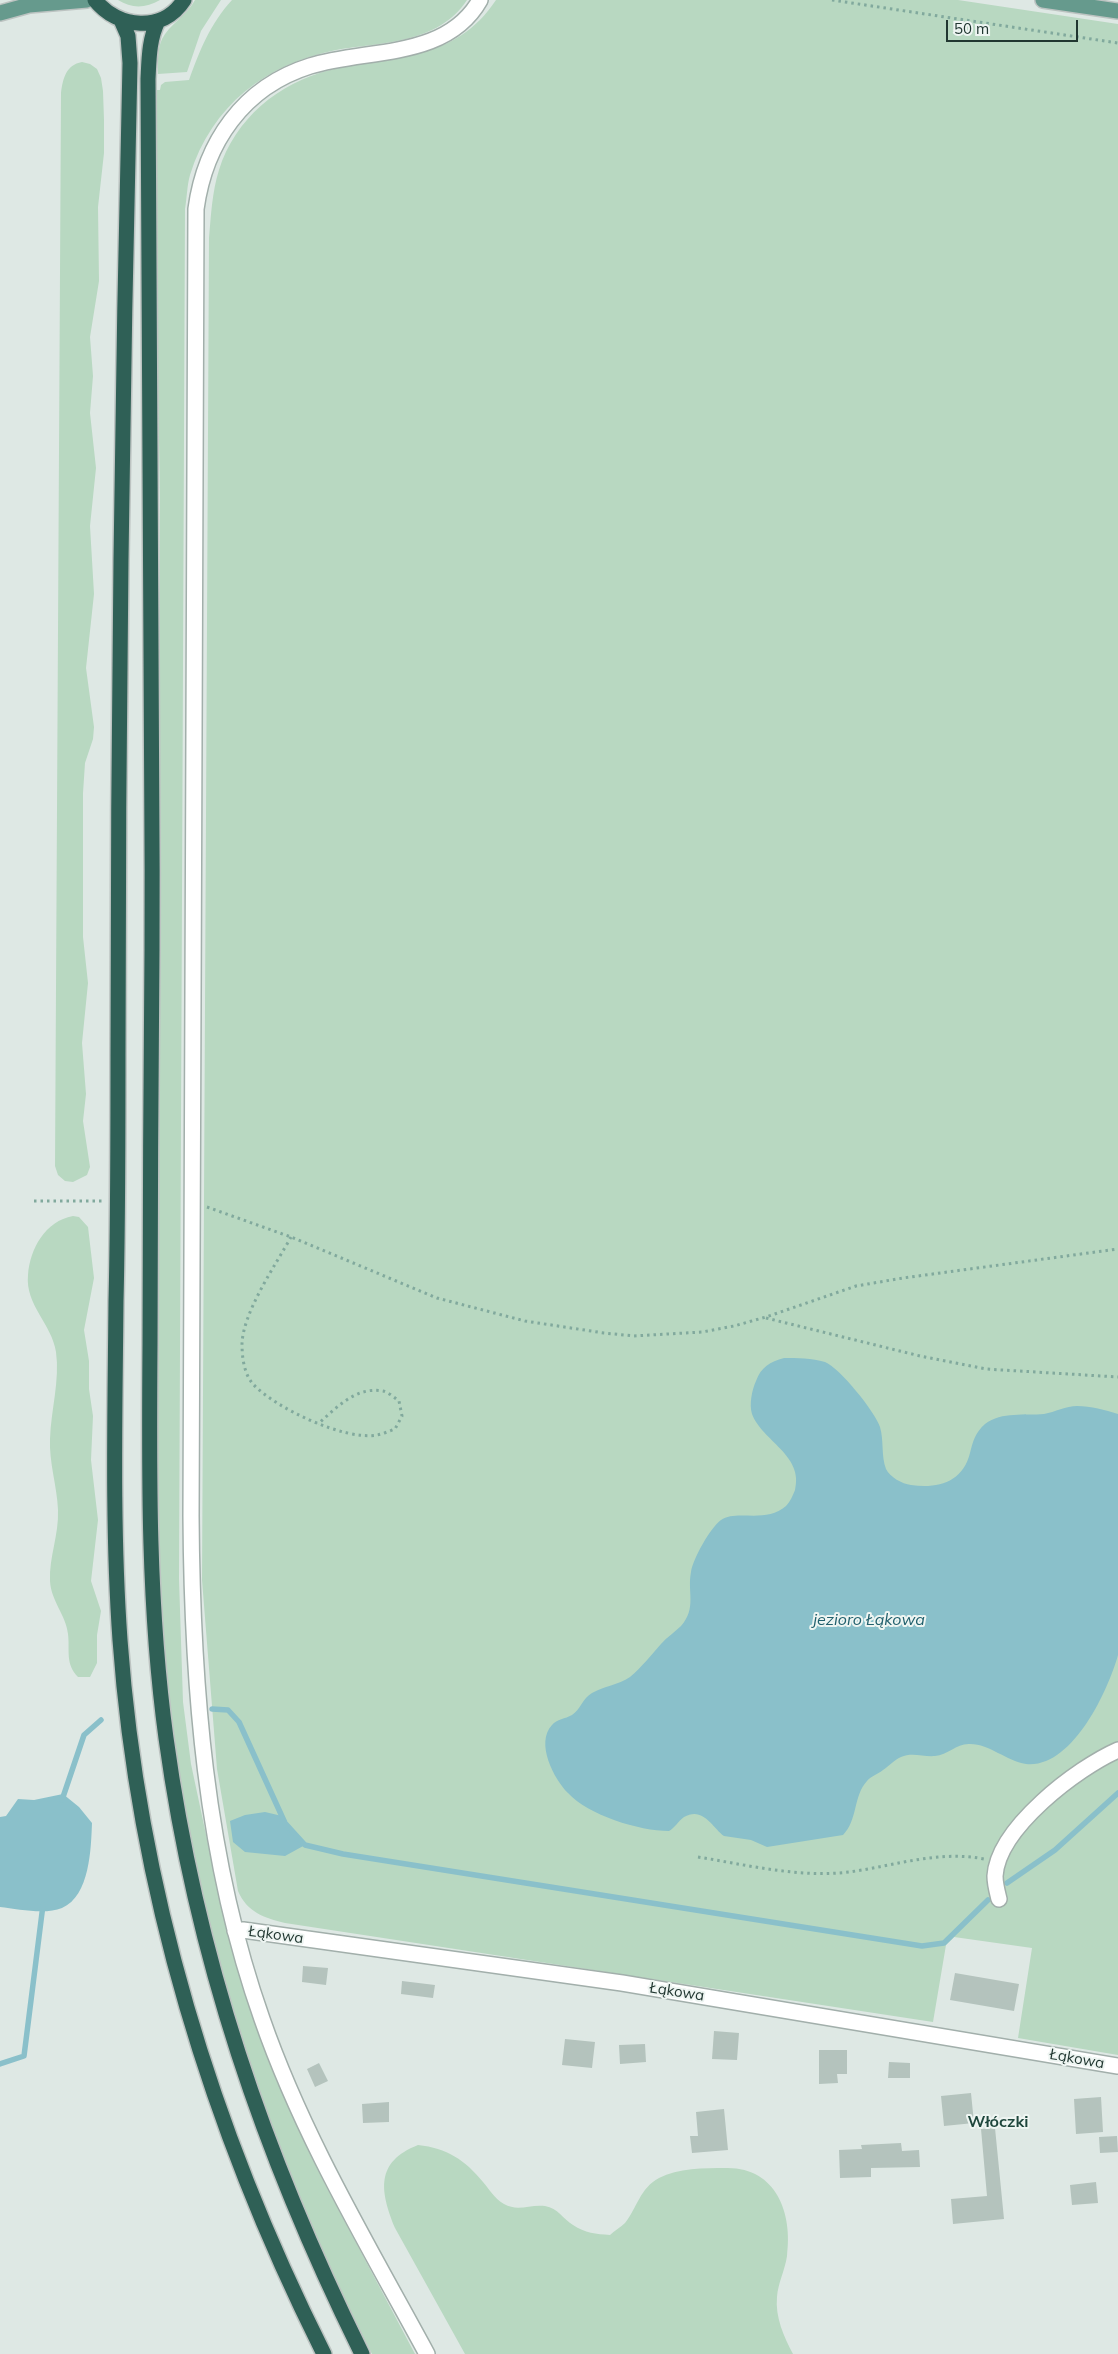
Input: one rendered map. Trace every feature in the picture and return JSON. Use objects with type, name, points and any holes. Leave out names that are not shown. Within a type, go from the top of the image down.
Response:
[{"type":"highway","points":[[95,0],[104,10],[120,20],[143,24],[158,21],[171,14],[184,0]]},
{"type":"highway","points":[[120,20],[128,36],[130,63],[118,717],[118,1201],[114,1460],[116,1579],[128,1712],[147,1837],[170,1947],[206,2071],[263,2225],[324,2354]]},
{"type":"highway","points":[[158,21],[153,31],[149,53],[148,79],[153,723],[149,1466],[154,1628],[166,1737],[184,1849],[222,2005],[255,2106],[282,2179],[329,2288],[362,2354]]},
{"type":"main road","points":[[0,13],[33,3],[95,0]]},
{"type":"main road","points":[[1043,0],[1118,11]]},
{"type":"street","points":[[427,2354],[343,2199],[289,2088],[262,2021],[235,1931],[215,1832],[208,1784],[194,1636],[191,1532],[196,209],[199,186],[206,163],[218,140],[245,105],[263,90],[284,77],[309,66],[377,54],[431,41],[463,22],[480,0]]},
{"type":"street","points":[[999,1899],[995,1876],[997,1866],[1014,1833],[1045,1798],[1091,1765],[1118,1750]]},
{"type":"street","name":"Łąkowa","points":[[235,1931],[243,1930],[622,1984],[1118,2066]]},
{"type":"path","points":[[832,0],[1118,43]]},
{"type":"path","points":[[34,1201],[118,1201]]},
{"type":"path","points":[[191,1201],[291,1237],[437,1298],[500,1315],[564,1328],[634,1336],[702,1332],[766,1317],[856,1286],[1118,1249]]},
{"type":"path","points":[[291,1237],[247,1318],[242,1342],[243,1360],[252,1383],[279,1405],[318,1424],[355,1433],[377,1436],[395,1429],[402,1416],[399,1401],[384,1391],[366,1391],[346,1400],[318,1424]]},
{"type":"path","points":[[766,1317],[920,1356],[986,1369],[1118,1377]]},
{"type":"path","points":[[698,1857],[808,1874],[849,1872],[950,1856],[984,1859],[997,1866]]},
{"type":"green space","points":[[118,0],[160,0],[150,5],[134,6]]},
{"type":"green space","points":[[195,0],[221,0],[201,31],[187,72],[158,74],[160,43],[162,39]]},
{"type":"green space","points":[[232,0],[467,0],[455,14],[441,25],[425,33],[408,39],[336,50],[287,66],[265,77],[227,108],[212,128],[200,150],[190,175],[185,209],[179,1579],[183,1702],[191,1764],[222,1910],[245,1994],[277,2082],[326,2186],[415,2354],[372,2354],[326,2263],[281,2159],[246,2059],[219,1972],[195,1866],[179,1780],[163,1641],[158,1533],[156,1400],[160,498],[153,90],[160,90],[161,85],[165,82],[189,80],[212,28]]},
{"type":"green space","points":[[496,0],[958,0],[1118,24],[1118,2055],[1018,2038],[1032,1948],[954,1937],[946,1945],[933,2022],[285,1923],[270,1919],[251,1909],[238,1891],[217,1769],[202,1580],[209,238],[213,195],[219,170],[226,152],[236,135],[247,119],[276,94],[311,76],[330,70],[399,58],[421,53],[442,45],[462,35],[480,20]]},
{"type":"green space","points":[[82,62],[90,64],[97,69],[101,78],[104,153],[98,207],[99,281],[90,337],[93,376],[90,413],[96,468],[90,526],[94,594],[86,668],[94,727],[93,739],[85,763],[83,793],[83,937],[88,983],[82,1043],[86,1094],[83,1121],[90,1167],[87,1175],[73,1182],[65,1181],[58,1175],[55,1166],[61,93],[66,73],[72,66]]},
{"type":"green space","points":[[73,1216],[79,1217],[88,1227],[94,1278],[84,1330],[89,1361],[89,1389],[93,1416],[91,1460],[98,1520],[91,1581],[101,1611],[97,1635],[97,1663],[90,1677],[78,1677],[71,1667],[67,1627],[51,1588],[50,1572],[58,1519],[50,1448],[57,1363],[54,1342],[34,1305],[28,1286],[29,1265],[41,1238],[54,1224]]},
{"type":"green space","points":[[418,2145],[438,2149],[455,2156],[469,2167],[495,2197],[504,2204],[519,2208],[550,2207],[577,2228],[605,2235],[610,2235],[625,2223],[647,2187],[666,2175],[691,2169],[726,2168],[743,2170],[757,2175],[769,2184],[778,2196],[784,2209],[787,2224],[787,2256],[777,2297],[777,2312],[786,2341],[793,2354],[465,2354],[395,2228],[386,2202],[384,2190],[388,2169],[394,2160],[404,2152]]},
{"type":"water","name":"jezioro Łąkowa","points":[[784,1358],[825,1362],[839,1372],[856,1391],[877,1420],[881,1432],[886,1469],[897,1480],[911,1485],[931,1486],[955,1477],[967,1463],[973,1441],[979,1431],[985,1424],[999,1417],[1044,1414],[1077,1406],[1093,1407],[1118,1414],[1118,1655],[1106,1688],[1086,1725],[1073,1741],[1058,1754],[1043,1762],[1026,1764],[1012,1760],[984,1747],[970,1744],[961,1745],[940,1755],[909,1755],[901,1757],[867,1781],[859,1794],[848,1829],[843,1835],[767,1847],[751,1840],[724,1836],[707,1819],[697,1814],[684,1817],[669,1831],[629,1825],[601,1815],[577,1801],[557,1779],[546,1751],[545,1741],[547,1733],[554,1723],[575,1713],[592,1693],[630,1677],[663,1641],[681,1626],[689,1613],[692,1566],[703,1544],[721,1520],[735,1516],[770,1514],[789,1503],[795,1490],[796,1478],[793,1467],[781,1449],[757,1424],[752,1414],[751,1406],[751,1397],[758,1376],[770,1363]]},
{"type":"water","points":[[63,1794],[79,1807],[92,1823],[87,1870],[84,1882],[78,1893],[71,1902],[55,1910],[31,1911],[0,1907],[0,1817],[6,1816],[18,1799],[34,1800]]},
{"type":"water","points":[[265,1812],[282,1816],[305,1845],[285,1856],[245,1852],[233,1842],[230,1821],[245,1815]]},
{"type":"building","points":[[303,1966],[328,1968],[326,1985],[302,1982]]},
{"type":"building","points":[[955,1973],[1019,1984],[1014,2011],[950,2000]]},
{"type":"building","points":[[402,1981],[435,1985],[433,1998],[401,1994]]},
{"type":"building","points":[[714,2031],[739,2033],[737,2060],[712,2059]]},
{"type":"building","points":[[565,2039],[595,2042],[592,2068],[562,2065]]},
{"type":"building","points":[[645,2044],[646,2062],[620,2064],[619,2045]]},
{"type":"building","points":[[819,2050],[847,2050],[847,2074],[837,2074],[838,2083],[819,2084]]},
{"type":"building","points":[[889,2062],[910,2063],[910,2078],[888,2078]]},
{"type":"building","points":[[319,2063],[328,2081],[315,2087],[307,2069]]},
{"type":"building","points":[[971,2093],[974,2123],[944,2126],[941,2096]]},
{"type":"building","points":[[1101,2097],[1103,2132],[1076,2134],[1074,2099]]},
{"type":"building","points":[[389,2102],[389,2122],[363,2123],[362,2104]]},
{"type":"building","points":[[724,2109],[728,2150],[692,2153],[690,2136],[698,2136],[696,2112]]},
{"type":"building","points":[[995,2128],[1004,2219],[953,2224],[951,2199],[987,2196],[981,2129]]},
{"type":"building","points":[[1117,2136],[1118,2152],[1100,2153],[1099,2137]]},
{"type":"building","points":[[901,2143],[902,2151],[919,2150],[920,2167],[871,2168],[871,2177],[840,2178],[839,2150],[862,2149],[861,2145]]},
{"type":"building","points":[[1096,2182],[1098,2203],[1072,2205],[1070,2185]]},
{"type":"waterway","points":[[212,1709],[228,1710],[239,1722],[285,1823],[305,1845],[343,1854],[922,1946],[944,1943],[988,1900]]},
{"type":"waterway","points":[[62,1800],[84,1735],[101,1720]]},
{"type":"waterway","points":[[1007,1883],[1055,1850],[1118,1793]]},
{"type":"waterway","points":[[0,2064],[24,2056],[43,1905]]},
{"type":"district","name":"Włóczki","points":[[998,2122]]}]
